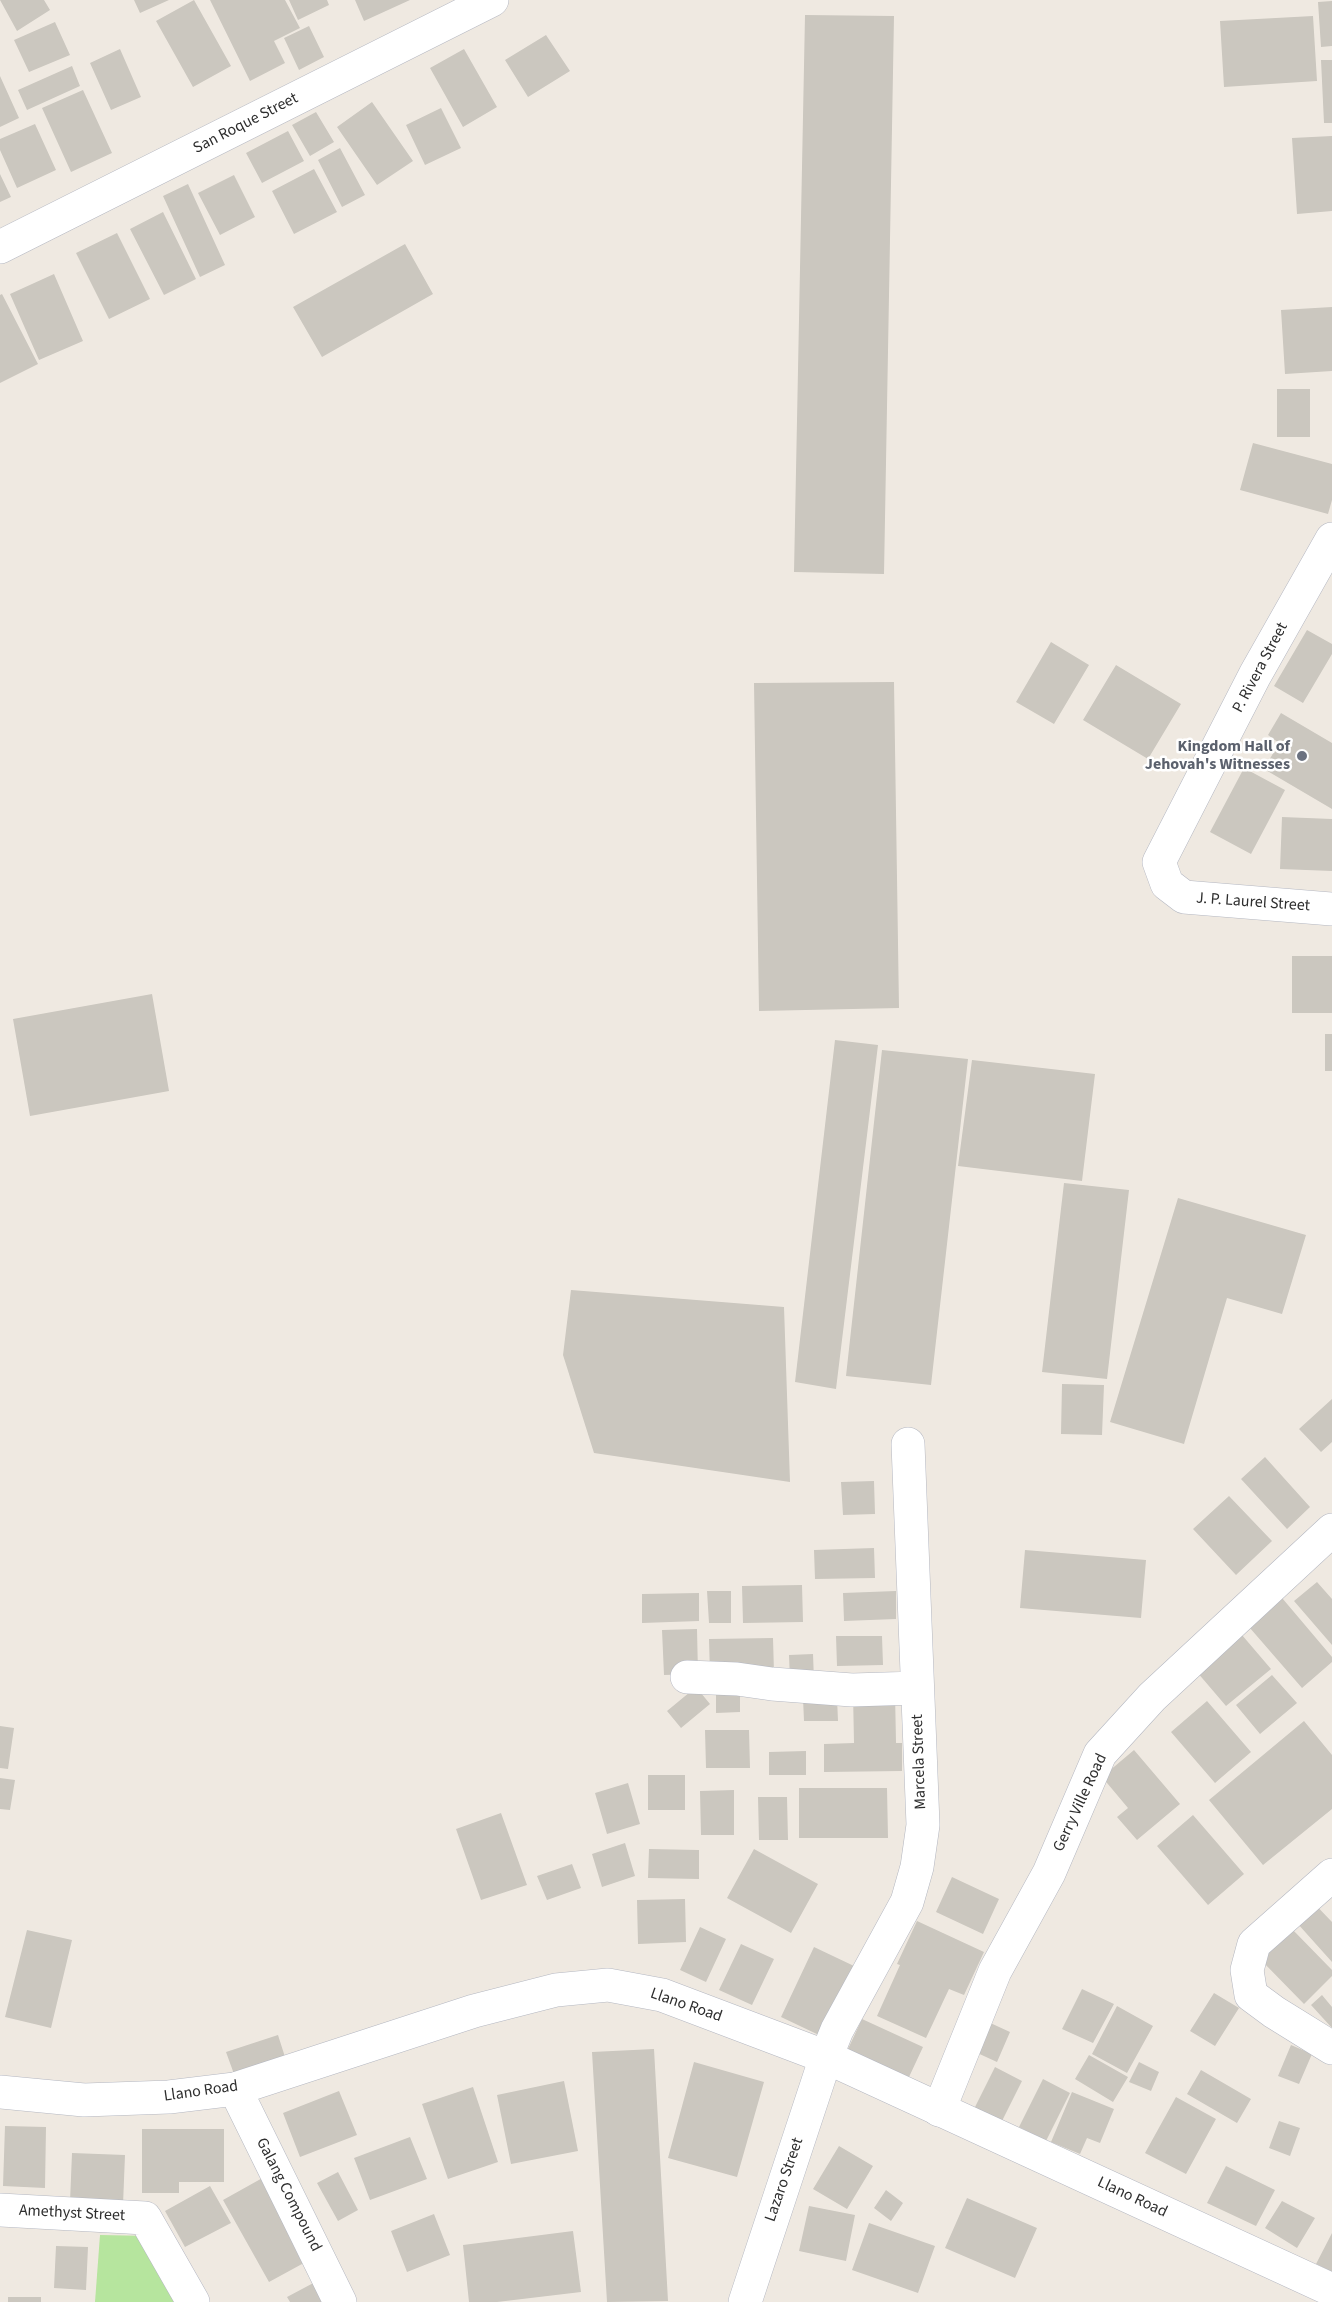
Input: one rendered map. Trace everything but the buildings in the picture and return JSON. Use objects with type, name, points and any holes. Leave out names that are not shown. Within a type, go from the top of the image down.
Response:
[{"type":"street","name":"San Roque Street","points":[[0,247],[492,0]]},
{"type":"street","name":"P. Rivera Street","points":[[1159,862],[1256,675],[1332,539]]},
{"type":"street","name":"J. P. Laurel Street","points":[[1159,862],[1167,884],[1184,897],[1332,909]]},
{"type":"street","name":"Marcela Street","points":[[826,2057],[837,2030],[907,1902],[917,1867],[923,1825],[908,1444]]},
{"type":"street","name":"Gerry Ville Road","points":[[939,2110],[995,1971],[1049,1873],[1100,1754],[1152,1697],[1332,1530]]},
{"type":"street","points":[[687,1677],[737,1679],[852,1690],[917,1688]]},
{"type":"street","points":[[1332,1875],[1254,1944],[1247,1970],[1251,1995],[1332,2048]]},
{"type":"street","name":"Llano Road","points":[[0,2092],[84,2100],[169,2097],[236,2089],[474,2010],[556,1990],[608,1985],[662,1995],[826,2057],[1332,2290]]},
{"type":"street","name":"Lazaro Street","points":[[745,2302],[826,2057]]},
{"type":"street","name":"Galang Compound","points":[[236,2089],[340,2302]]},
{"type":"street","name":"Amethyst Street","points":[[0,2210],[145,2218],[193,2302]]},
{"type":"green space","points":[[100,2235],[150,2236],[181,2302],[95,2302]]},
{"type":"place","name":"Kingdom Hall of Jehovah's Witnesses","points":[[1302,756]]}]
